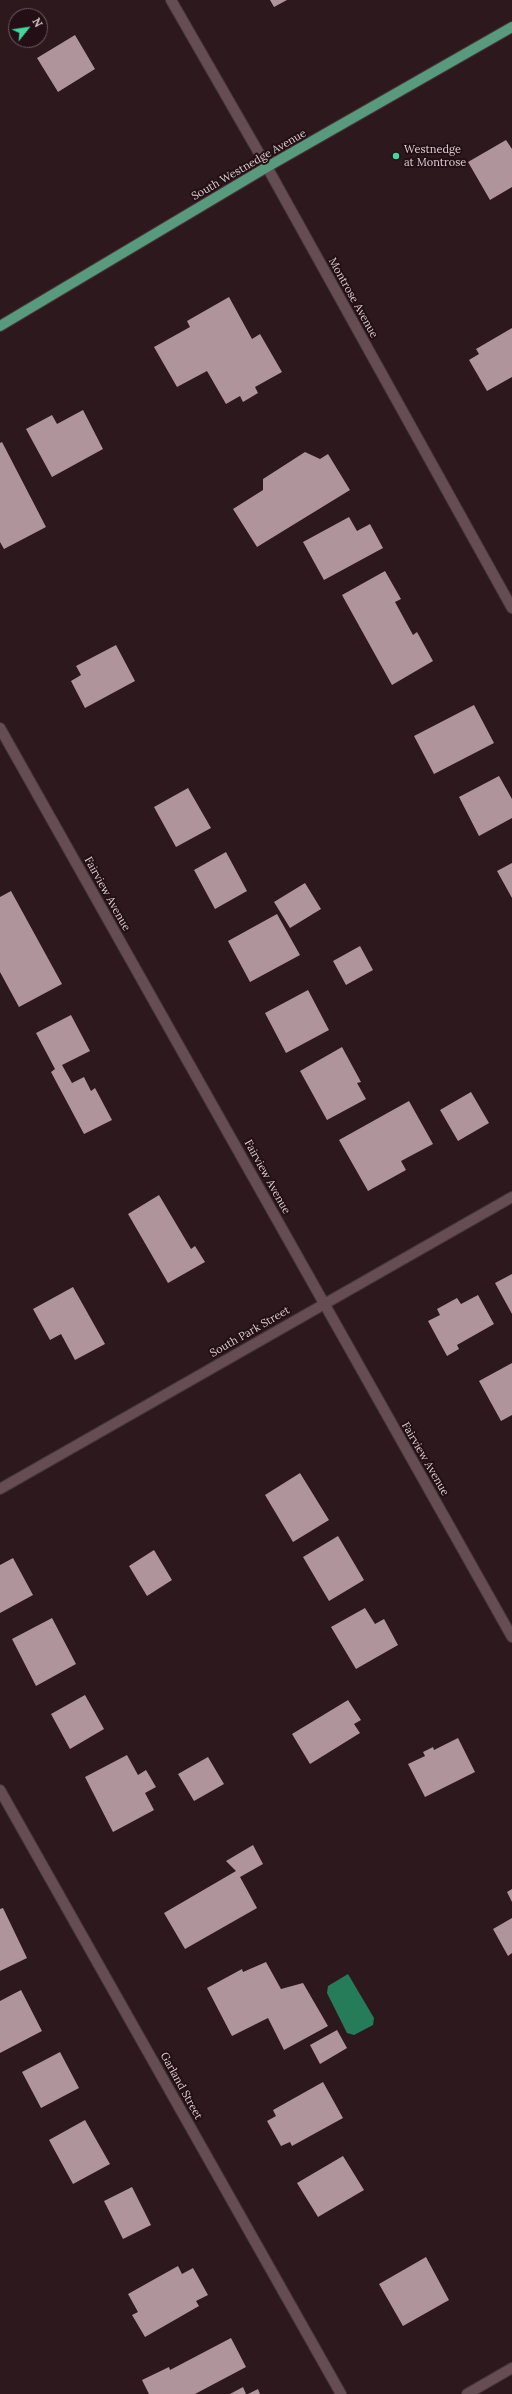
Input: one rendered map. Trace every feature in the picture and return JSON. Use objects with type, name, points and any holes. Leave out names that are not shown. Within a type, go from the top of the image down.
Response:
[{"type":"main road","name":"South Westnedge Avenue","points":[[0,326],[267,167],[512,27]]},
{"type":"street","name":"Montrose Avenue","points":[[171,0],[267,167],[512,608]]},
{"type":"street","name":"Fairview Avenue","points":[[0,728],[512,1636]]},
{"type":"street","name":"South Park Street","points":[[0,1489],[512,1197]]},
{"type":"street","name":"Garland Street","points":[[0,1790],[341,2394]]},
{"type":"street","points":[[467,2394],[512,2368]]},
{"type":"shaded area","points":[[348,1974],[374,2018],[373,2025],[354,2035],[347,2033],[327,1993],[328,1986]]},
{"type":"building","points":[[270,0],[287,0],[274,7]]},
{"type":"building","points":[[75,35],[95,69],[58,92],[37,58]]},
{"type":"building","points":[[506,140],[512,149],[512,187],[490,200],[468,162]]},
{"type":"building","points":[[229,297],[252,339],[260,334],[282,372],[255,387],[258,393],[243,402],[240,396],[226,404],[207,371],[177,387],[154,347],[190,327],[187,321]]},
{"type":"building","points":[[512,328],[512,377],[487,391],[469,360],[479,354],[476,349]]},
{"type":"building","points":[[83,410],[103,449],[52,477],[26,429],[52,415],[57,424]]},
{"type":"building","points":[[2,442],[46,527],[4,549],[0,542],[0,443]]},
{"type":"building","points":[[305,452],[320,459],[328,454],[350,490],[257,547],[233,509],[263,490],[263,479]]},
{"type":"building","points":[[349,517],[357,531],[370,524],[383,548],[324,580],[303,542]]},
{"type":"building","points":[[385,571],[401,599],[395,602],[413,635],[417,632],[433,661],[392,685],[342,595]]},
{"type":"building","points":[[116,645],[135,681],[85,708],[71,681],[81,675],[76,666]]},
{"type":"building","points":[[474,705],[494,743],[434,774],[414,736]]},
{"type":"building","points":[[499,776],[512,799],[512,818],[479,836],[459,797]]},
{"type":"building","points":[[188,788],[211,828],[176,847],[154,807]]},
{"type":"building","points":[[226,852],[247,891],[215,909],[194,870]]},
{"type":"building","points":[[512,863],[512,898],[497,871]]},
{"type":"building","points":[[305,883],[321,909],[290,928],[274,902]]},
{"type":"building","points":[[11,891],[62,984],[19,1007],[0,972],[0,897]]},
{"type":"building","points":[[277,914],[300,955],[250,982],[228,941]]},
{"type":"building","points":[[360,946],[373,970],[346,985],[333,961]]},
{"type":"building","points":[[308,990],[329,1030],[286,1053],[265,1013]]},
{"type":"building","points":[[71,1015],[90,1051],[62,1065],[72,1083],[84,1077],[91,1091],[95,1088],[112,1120],[84,1134],[51,1072],[55,1069],[36,1033]]},
{"type":"building","points":[[342,1047],[361,1082],[357,1083],[366,1099],[327,1120],[300,1071]]},
{"type":"building","points":[[471,1092],[489,1123],[458,1141],[440,1110]]},
{"type":"building","points":[[409,1101],[433,1144],[401,1161],[406,1170],[368,1191],[339,1140]]},
{"type":"building","points":[[159,1195],[191,1249],[195,1246],[205,1262],[168,1283],[128,1214]]},
{"type":"building","points":[[512,1274],[512,1314],[495,1283]]},
{"type":"building","points":[[73,1287],[105,1344],[75,1360],[61,1334],[50,1340],[33,1309]]},
{"type":"building","points":[[478,1295],[494,1324],[457,1345],[459,1349],[447,1356],[428,1321],[440,1315],[437,1309],[457,1298],[461,1304]]},
{"type":"building","points":[[512,1363],[512,1415],[501,1421],[479,1381]]},
{"type":"building","points":[[300,1473],[329,1520],[293,1542],[265,1495]]},
{"type":"building","points":[[338,1536],[364,1580],[329,1601],[303,1557]]},
{"type":"building","points":[[154,1550],[172,1580],[147,1596],[129,1566]]},
{"type":"building","points":[[13,1558],[33,1595],[0,1613],[0,1565]]},
{"type":"building","points":[[365,1608],[375,1624],[384,1619],[398,1645],[356,1669],[331,1627]]},
{"type":"building","points":[[52,1618],[76,1664],[36,1686],[12,1639]]},
{"type":"building","points":[[85,1695],[104,1729],[70,1749],[51,1714]]},
{"type":"building","points":[[348,1700],[361,1720],[354,1724],[360,1733],[310,1764],[292,1734]]},
{"type":"building","points":[[458,1738],[475,1772],[425,1797],[408,1764],[425,1756],[423,1752],[433,1747],[434,1750]]},
{"type":"building","points":[[127,1755],[138,1775],[146,1770],[156,1787],[145,1793],[154,1810],[113,1832],[85,1777]]},
{"type":"building","points":[[208,1757],[224,1784],[194,1801],[178,1774]]},
{"type":"building","points":[[253,1845],[263,1864],[240,1877],[257,1908],[185,1949],[164,1913],[236,1871],[226,1861]]},
{"type":"building","points":[[512,1889],[512,1902],[507,1892]]},
{"type":"building","points":[[3,1908],[27,1958],[0,1971],[0,1909]]},
{"type":"building","points":[[512,1918],[512,1953],[508,1956],[493,1929]]},
{"type":"building","points":[[266,1962],[281,1989],[303,1983],[328,2026],[284,2050],[268,2018],[232,2036],[207,1988],[242,1969],[243,1972]]},
{"type":"building","points":[[21,1990],[42,2031],[0,2053],[0,2001]]},
{"type":"building","points":[[337,2030],[347,2048],[320,2064],[310,2045]]},
{"type":"building","points":[[60,2052],[79,2088],[41,2108],[22,2072]]},
{"type":"building","points":[[323,2082],[343,2118],[292,2146],[290,2142],[281,2146],[267,2121],[276,2116],[273,2110]]},
{"type":"building","points":[[85,2120],[110,2164],[73,2184],[49,2140]]},
{"type":"building","points":[[343,2156],[364,2190],[318,2217],[297,2183]]},
{"type":"building","points":[[132,2187],[151,2225],[123,2239],[104,2201]]},
{"type":"building","points":[[426,2257],[449,2300],[403,2326],[379,2284]]},
{"type":"building","points":[[178,2266],[182,2274],[193,2268],[208,2295],[196,2301],[199,2306],[145,2337],[132,2315],[138,2312],[128,2294]]},
{"type":"building","points":[[231,2338],[246,2367],[195,2394],[149,2394],[142,2380],[169,2367],[170,2370]]},
{"type":"building","points":[[243,2387],[246,2394],[230,2394]]},
{"type":"building","points":[[258,2389],[260,2394],[248,2394]]},
{"type":"place","name":"Westnedge at Montrose","points":[[396,156]]}]
